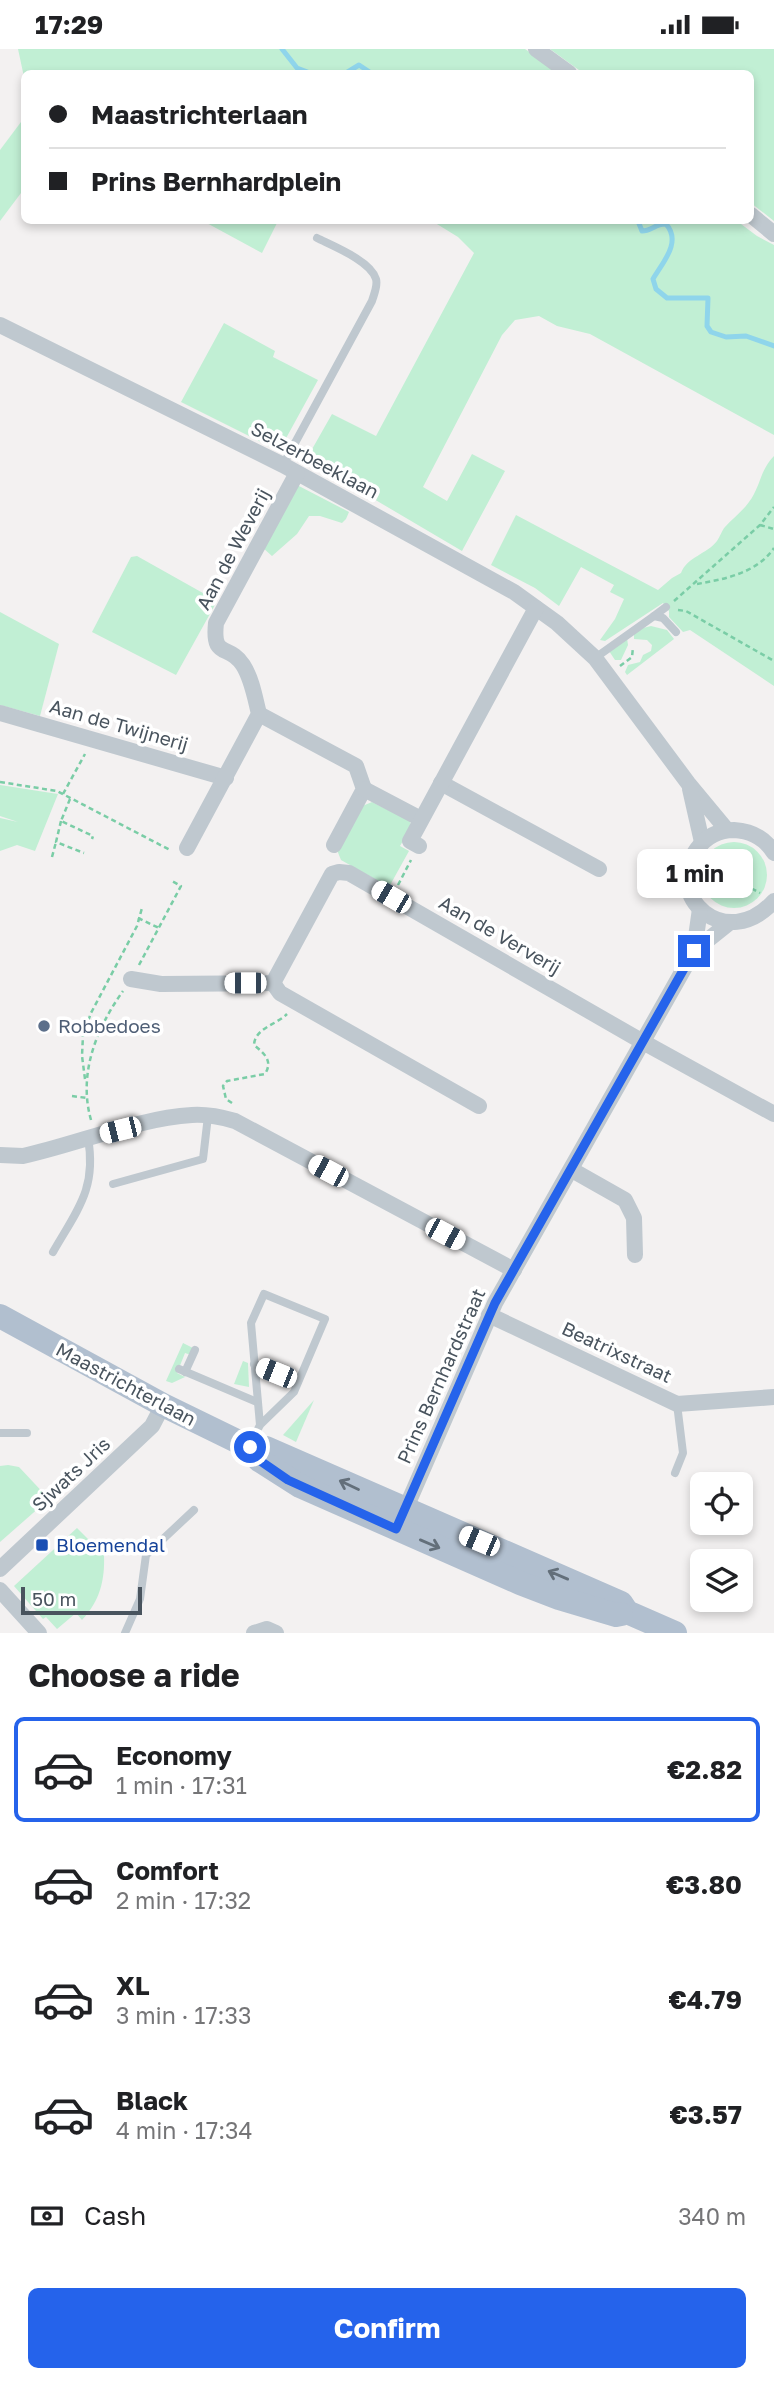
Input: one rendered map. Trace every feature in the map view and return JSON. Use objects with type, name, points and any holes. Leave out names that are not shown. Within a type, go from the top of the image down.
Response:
[{"type":"main road","name":"Maastrichterlaan","points":[[0,1316],[163,1405],[254,1440],[259,1460],[288,1480],[400,1520],[559,1598],[616,1615],[627,1612],[675,1633]]},
{"type":"street","points":[[536,49],[565,70]]},
{"type":"street","points":[[754,217],[774,234]]},
{"type":"street","name":"Selzerbeeklaan","points":[[0,325],[290,469],[513,592],[557,623],[595,658],[688,783],[727,830]]},
{"type":"street","name":"Aan de Weverij","points":[[259,714],[254,692],[243,666],[235,656],[219,649],[215,639],[216,623],[290,469]]},
{"type":"street","points":[[418,846],[410,841],[421,818],[536,608]]},
{"type":"street","name":"Aan de Twijnerij","points":[[0,713],[226,778]]},
{"type":"street","points":[[179,850],[226,778],[259,714],[356,766],[364,789],[421,818]]},
{"type":"street","points":[[441,783],[599,869]]},
{"type":"street","points":[[688,783],[702,842]]},
{"type":"street","points":[[334,845],[364,789]]},
{"type":"street","points":[[768,898],[763,914],[747,922],[730,923],[714,919],[700,909],[689,889],[687,878],[692,856],[702,842],[727,830],[743,830],[757,835],[774,853]]},
{"type":"street","name":"Aan de Ververij","points":[[273,983],[332,874],[349,873],[774,1114]]},
{"type":"street","points":[[694,951],[700,909]]},
{"type":"street","points":[[694,951],[730,923]]},
{"type":"street","name":"Prins Bernhardstraat","points":[[400,1520],[489,1315],[694,951]]},
{"type":"street","points":[[131,979],[161,984],[273,983],[280,993],[293,1001],[479,1106]]},
{"type":"street","points":[[0,1154],[23,1156],[195,1114],[228,1119],[513,1270]]},
{"type":"street","points":[[572,1170],[625,1199],[634,1217],[635,1255]]},
{"type":"street","name":"Beatrixstraat","points":[[489,1315],[677,1404],[774,1397]]},
{"type":"street","name":"Sjwats Jris","points":[[0,1569],[152,1426],[163,1405]]},
{"type":"street","points":[[0,1590],[39,1633]]},
{"type":"street","points":[[254,1633],[267,1629],[276,1633]]},
{"type":"lane","points":[[290,469],[376,290],[376,279],[369,267],[317,238]]},
{"type":"lane","points":[[595,658],[627,634],[658,617],[666,607]]},
{"type":"lane","points":[[658,617],[676,632]]},
{"type":"lane","points":[[113,1184],[203,1159],[208,1116]]},
{"type":"lane","points":[[53,1252],[86,1193],[92,1137]]},
{"type":"lane","points":[[264,1294],[325,1319],[294,1392],[254,1440],[257,1402],[251,1323],[264,1294]]},
{"type":"lane","points":[[195,1350],[182,1371],[257,1402]]},
{"type":"lane","points":[[254,1364],[298,1382]]},
{"type":"lane","points":[[675,1473],[682,1454],[677,1404]]},
{"type":"lane","points":[[0,1433],[27,1433]]},
{"type":"lane","points":[[124,1633],[140,1599],[146,1555],[194,1510]]},
{"type":"path","points":[[666,607],[695,585],[760,525],[774,507]]},
{"type":"path","points":[[760,525],[774,529]]},
{"type":"path","points":[[695,585],[725,579],[750,569],[774,548]]},
{"type":"path","points":[[658,617],[679,610],[686,611],[774,661]]},
{"type":"path","points":[[609,674],[632,657],[634,650],[627,634]]},
{"type":"path","points":[[63,794],[87,750],[84,745],[86,738]]},
{"type":"path","points":[[0,782],[57,791],[179,850]]},
{"type":"path","points":[[52,857],[70,798]]},
{"type":"path","points":[[61,821],[93,836],[92,839]]},
{"type":"path","points":[[56,842],[84,853]]},
{"type":"path","points":[[391,897],[418,846]]},
{"type":"path","points":[[692,856],[768,898]]},
{"type":"path","points":[[86,1082],[91,1055],[100,1032],[181,886],[170,880]]},
{"type":"path","points":[[92,1137],[82,1056],[83,1035],[91,1013],[137,926],[142,908]]},
{"type":"path","points":[[138,918],[159,928]]},
{"type":"path","points":[[228,1119],[232,1103],[226,1099],[223,1086],[227,1081],[236,1078],[265,1074],[269,1061],[254,1045],[254,1038],[279,1022],[287,1014],[293,1001]]},
{"type":"path","points":[[72,1096],[87,1098]]},
{"type":"green space","points":[[18,49],[525,49],[556,70],[22,70]]},
{"type":"green space","points":[[550,49],[774,49],[774,221],[754,205],[754,70],[579,70]]},
{"type":"green space","points":[[21,122],[21,193],[0,221],[0,150]]},
{"type":"green space","points":[[209,224],[276,224],[262,253]]},
{"type":"green space","points":[[437,224],[741,224],[774,245],[774,435],[590,334],[557,326],[539,316],[515,320],[502,335],[423,487],[447,501],[472,454],[505,471],[462,551],[345,482],[343,478],[346,470],[328,460],[324,466],[312,457],[311,451],[332,414],[376,436],[474,253],[458,237]]},
{"type":"green space","points":[[224,323],[275,351],[273,357],[318,380],[279,451],[181,402]]},
{"type":"green space","points":[[774,456],[774,686],[690,630],[683,632],[669,617],[669,611],[663,603],[605,641],[600,640],[615,619],[624,599],[610,592],[614,585],[581,567],[559,606],[535,588],[491,565],[516,515],[658,590],[717,541],[724,528],[751,499],[764,470]]},
{"type":"green space","points":[[297,485],[349,512],[342,523],[320,516],[309,516],[297,534],[272,556],[262,547]]},
{"type":"green space","points":[[137,556],[216,603],[176,675],[92,632],[131,557]]},
{"type":"green space","points":[[0,612],[59,644],[40,716],[0,705]]},
{"type":"green space","points":[[651,626],[667,630],[674,639],[627,675],[625,672],[628,665],[640,662],[643,655],[651,651],[652,645],[647,640],[634,639],[634,634]]},
{"type":"green space","points":[[627,638],[628,645],[621,660],[615,660],[609,651]]},
{"type":"green space","points":[[0,785],[58,794],[35,851],[17,845],[0,851],[0,818],[18,822],[0,816]]},
{"type":"green space","points":[[372,802],[410,821],[411,827],[400,846],[409,851],[389,887],[341,860],[337,850],[360,807]]},
{"type":"green space","points":[[728,842],[740,842],[752,847],[762,857],[767,875],[765,888],[752,903],[740,908],[728,908],[716,903],[706,893],[701,881],[701,869],[706,857],[716,847]]},
{"type":"green space","points":[[183,1343],[193,1348],[191,1355],[185,1353],[177,1373],[185,1377],[172,1383],[166,1381]]},
{"type":"green space","points":[[243,1361],[248,1363],[249,1387],[234,1384]]},
{"type":"green space","points":[[314,1400],[296,1442],[283,1435]]},
{"type":"green space","points":[[0,1466],[19,1467],[49,1499],[0,1542]]},
{"type":"green space","points":[[77,1528],[104,1555],[104,1573],[97,1598],[82,1620],[76,1613],[57,1629],[46,1617],[43,1619],[14,1586]]},
{"type":"waterway","points":[[282,49],[297,68],[302,70]]},
{"type":"waterway","points":[[351,70],[359,65],[366,70]]},
{"type":"waterway","points":[[639,224],[642,231],[663,224]]},
{"type":"waterway","points":[[666,224],[672,245],[653,279],[656,289],[667,298],[708,298],[707,326],[711,332],[726,337],[746,336],[774,346]]},
{"type":"place","name":"Robbedoes","points":[[44,1026]]},
{"type":"place","name":"Bloemendal","points":[[42,1545]]},
{"type":"route","points":[[250,1447],[259,1460],[288,1480],[396,1529],[495,1303],[694,951]]}]
